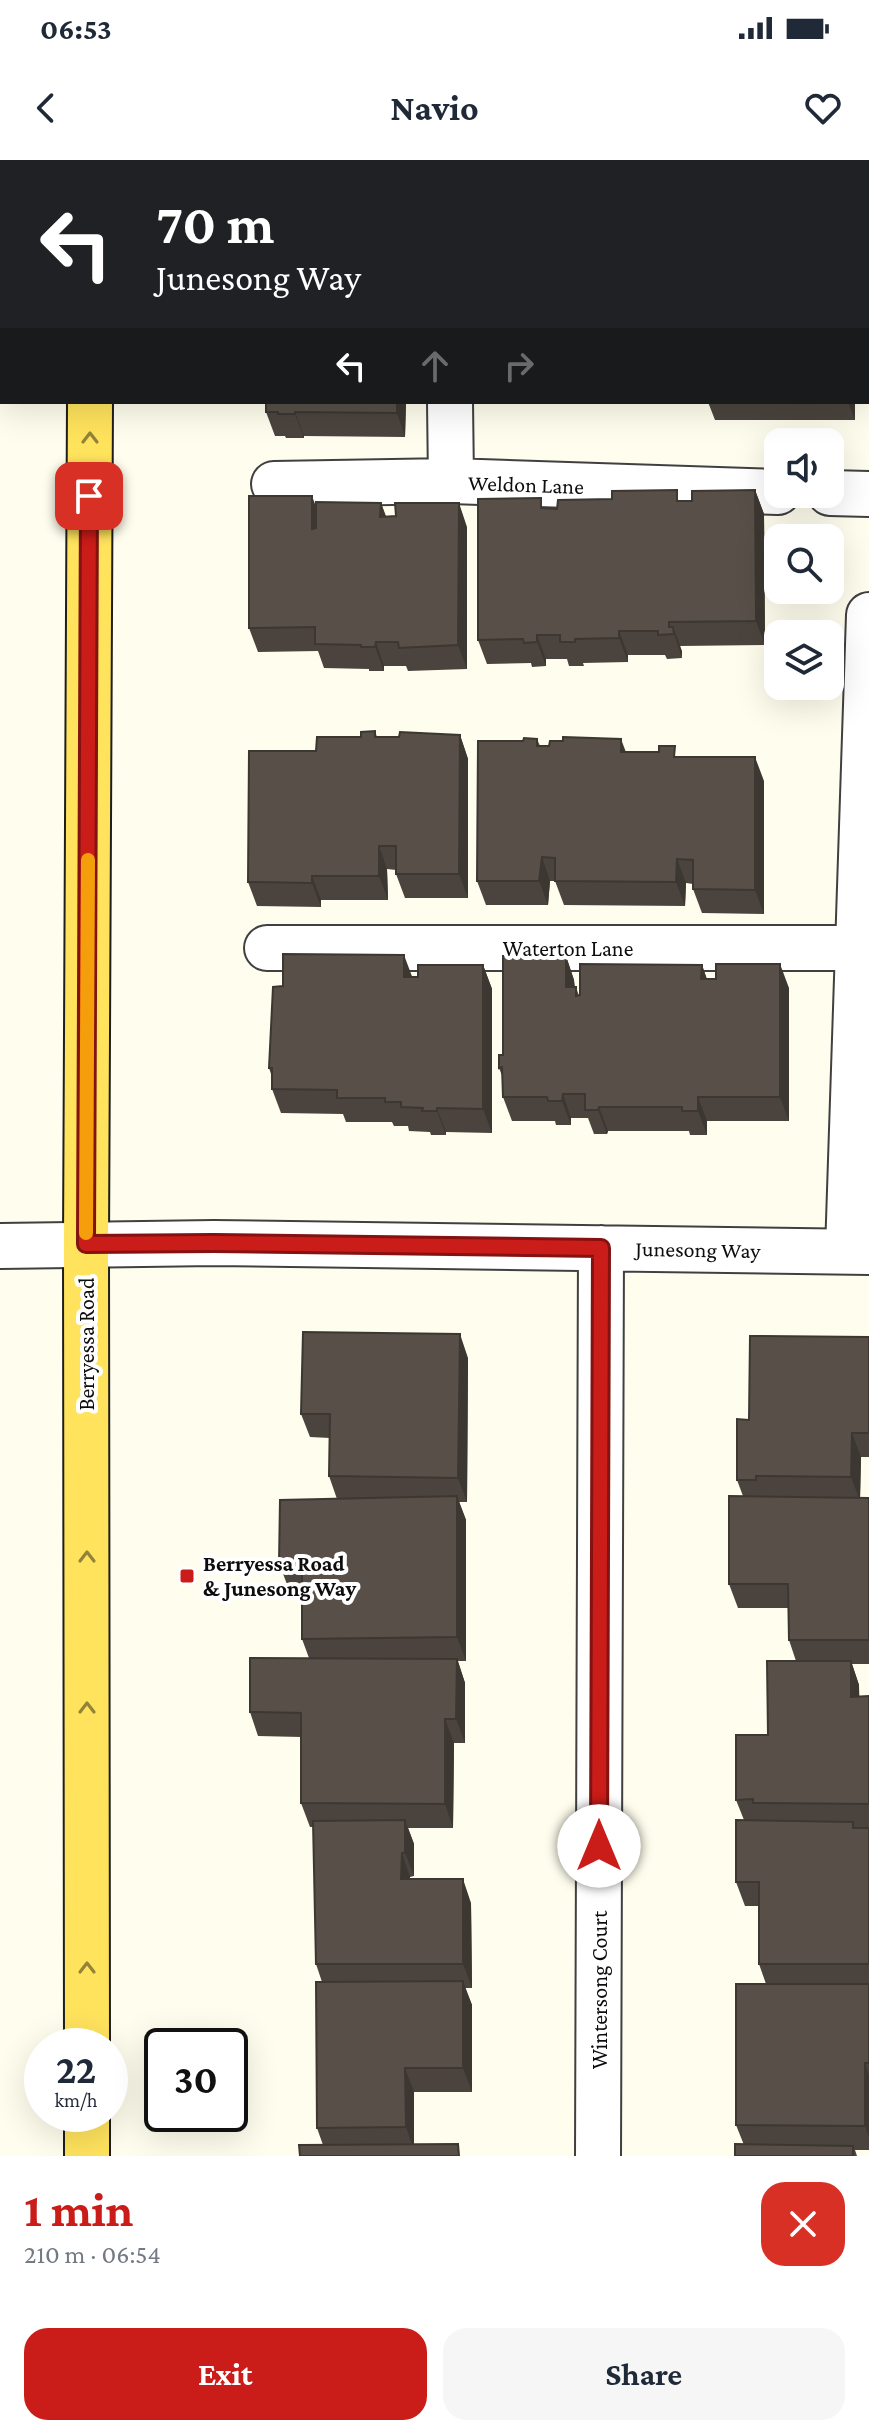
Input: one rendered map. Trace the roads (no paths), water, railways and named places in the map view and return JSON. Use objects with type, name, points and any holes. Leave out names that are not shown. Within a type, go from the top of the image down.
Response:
[{"type":"main road","name":"Berryessa Road","points":[[87,2028],[86,1244],[90,404]]},
{"type":"main road","points":[[87,2132],[87,2156]]},
{"type":"street","points":[[450,404],[451,481]]},
{"type":"street","name":"Weldon Lane","points":[[274,484],[451,481],[764,492]]},
{"type":"street","points":[[844,493],[869,494]]},
{"type":"street","points":[[858,1252],[869,615]]},
{"type":"street","name":"Waterton Lane","points":[[267,948],[864,948]]},
{"type":"street","name":"Junesong Way","points":[[0,1246],[214,1243],[858,1252]]},
{"type":"street","name":"Wintersong Court","points":[[598,2156],[601,1248]]},
{"type":"place","name":"Berryessa Road & Junesong Way","points":[[187,1576]]}]
